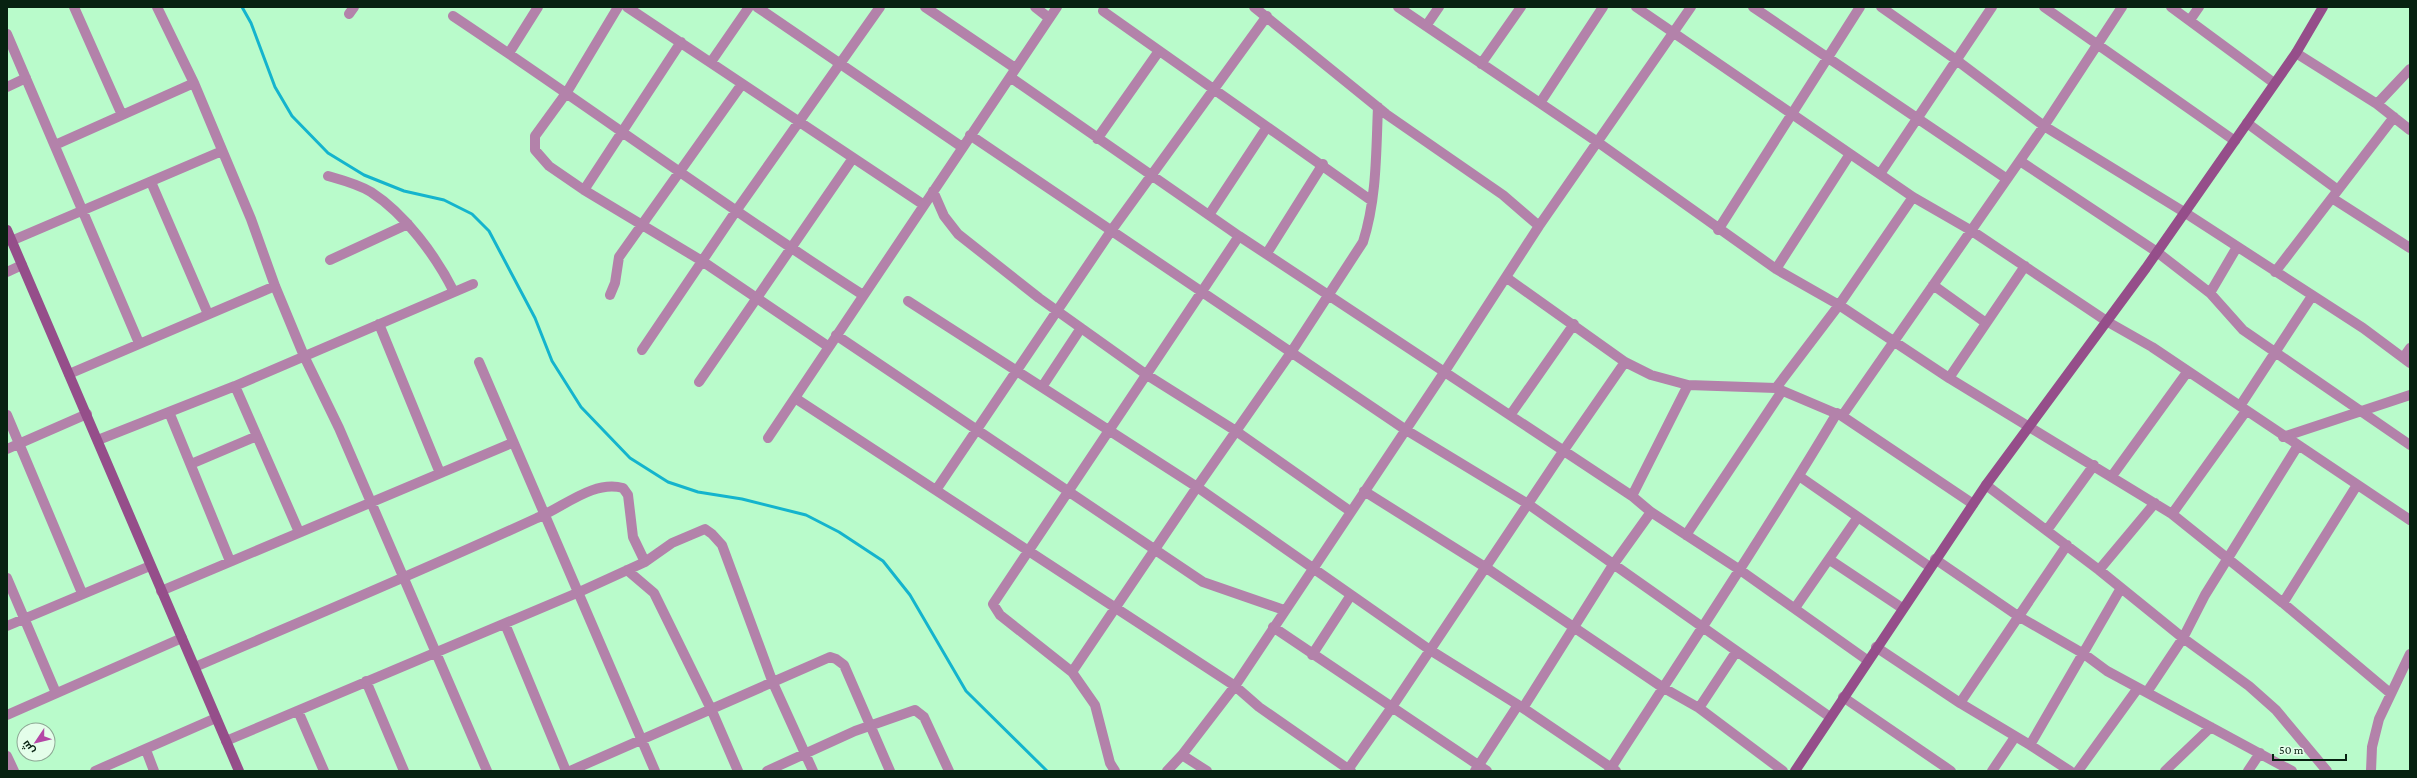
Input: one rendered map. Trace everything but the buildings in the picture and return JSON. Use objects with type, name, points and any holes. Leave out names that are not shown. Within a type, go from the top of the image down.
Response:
[{"type":"street","points":[[74,7],[122,115]]},
{"type":"street","points":[[157,7],[194,84],[265,255],[275,286],[304,356],[438,652],[487,771]]},
{"type":"street","points":[[509,54],[538,7]]},
{"type":"street","points":[[618,7],[567,92],[535,136],[535,150],[549,166],[584,190],[702,261],[828,347]]},
{"type":"street","points":[[627,7],[924,205]]},
{"type":"street","points":[[711,62],[749,7]]},
{"type":"street","points":[[757,7],[962,147]]},
{"type":"street","points":[[642,350],[736,212],[880,7]]},
{"type":"street","points":[[925,7],[1012,72],[1097,139],[1150,176],[1511,414],[1632,496],[1651,512],[1795,608],[1867,660]]},
{"type":"street","points":[[1035,7],[1049,18]]},
{"type":"street","points":[[768,438],[1057,7]]},
{"type":"street","points":[[1254,7],[1378,107],[1503,195],[1539,226]]},
{"type":"street","points":[[1398,7],[1599,143],[1718,230],[1776,269],[1839,305],[1949,378],[2094,465],[2172,514],[2283,603],[2390,693]]},
{"type":"street","points":[[1426,26],[1439,7]]},
{"type":"street","points":[[1481,64],[1521,7]]},
{"type":"street","points":[[1540,103],[1603,7]]},
{"type":"street","points":[[1636,7],[1914,197],[1972,231],[2108,322],[2188,371],[2283,437],[2410,520]]},
{"type":"street","points":[[1167,771],[1182,755],[1235,686],[1350,511],[1507,278],[1539,226],[1599,143],[1691,7]]},
{"type":"street","points":[[1753,7],[1829,56],[2007,179]]},
{"type":"street","points":[[1718,230],[1860,7]]},
{"type":"street","points":[[1880,7],[1955,59],[2044,126],[2184,212],[2363,328],[2407,360],[2410,348]]},
{"type":"street","points":[[1880,174],[1918,118],[1955,59],[1992,7]]},
{"type":"street","points":[[2044,7],[2235,141]]},
{"type":"street","points":[[908,301],[1196,487],[1430,650],[1521,707],[1612,770],[1662,687],[1703,629],[1839,414],[1972,231],[2098,46],[2122,7]]},
{"type":"street","points":[[2171,7],[2274,83]]},
{"type":"street","points":[[2190,20],[2199,7]]},
{"type":"street","points":[[1795,771],[1867,660],[1986,485],[2028,426],[2108,322],[2296,53],[2323,7]]},
{"type":"street","points":[[1103,11],[1267,127],[1323,164],[1372,201]]},
{"type":"street","points":[[453,16],[567,92],[736,212],[863,295]]},
{"type":"street","points":[[936,490],[1111,231],[1267,16]]},
{"type":"street","points":[[7,34],[139,344]]},
{"type":"street","points":[[584,190],[681,42]]},
{"type":"street","points":[[1097,139],[1159,51]]},
{"type":"street","points":[[2296,53],[2377,104],[2410,130]]},
{"type":"street","points":[[2377,104],[2410,69]]},
{"type":"street","points":[[7,87],[26,78]]},
{"type":"street","points":[[55,145],[194,84]]},
{"type":"street","points":[[610,295],[615,283],[620,256],[678,172],[742,84]]},
{"type":"street","points":[[1072,672],[1156,549],[1196,487],[1292,351],[1363,242],[1369,223],[1372,201],[1378,107]]},
{"type":"street","points":[[2275,272],[2394,117]]},
{"type":"street","points":[[2247,123],[2335,194],[2410,248]]},
{"type":"street","points":[[1209,215],[1267,127]]},
{"type":"street","points":[[970,135],[1201,292],[1292,351],[1406,430],[1528,504],[1703,629],[1830,717]]},
{"type":"street","points":[[12,241],[222,151]]},
{"type":"street","points":[[1776,269],[1850,154]]},
{"type":"street","points":[[699,382],[792,249],[853,158]]},
{"type":"street","points":[[2020,161],[2157,252],[2210,293],[2243,330],[2276,351],[2410,446]]},
{"type":"street","points":[[1267,253],[1323,164]]},
{"type":"street","points":[[328,176],[370,192],[392,208],[408,224],[443,269],[454,292]]},
{"type":"street","points":[[151,182],[208,314]]},
{"type":"street","points":[[933,191],[944,216],[958,234],[1056,311],[1147,375],[1236,431],[1350,511]]},
{"type":"street","points":[[1686,535],[1779,390],[1914,197]]},
{"type":"street","points":[[330,260],[408,224]]},
{"type":"street","points":[[7,230],[239,771]]},
{"type":"street","points":[[1115,771],[1110,763],[1095,705],[1072,672],[994,609],[993,604],[1110,432],[1239,236]]},
{"type":"street","points":[[2210,293],[2237,247]]},
{"type":"street","points":[[7,272],[22,266]]},
{"type":"street","points":[[1949,378],[2025,266]]},
{"type":"street","points":[[1507,278],[1626,362],[1651,375],[1688,385],[1779,390],[1839,414],[1973,504]]},
{"type":"street","points":[[98,440],[235,386],[473,284]]},
{"type":"street","points":[[1933,285],[1986,323]]},
{"type":"street","points":[[70,374],[275,286]]},
{"type":"street","points":[[2172,514],[2243,409],[2276,351],[2312,296]]},
{"type":"street","points":[[379,324],[440,473]]},
{"type":"street","points":[[1511,414],[1574,324]]},
{"type":"street","points":[[1042,387],[1081,328]]},
{"type":"street","points":[[836,335],[1203,582],[1284,610]]},
{"type":"street","points":[[479,362],[512,443],[655,771]]},
{"type":"street","points":[[794,398],[1235,686],[1259,707],[1349,770],[1564,450],[1626,362]]},
{"type":"street","points":[[2112,476],[2188,371]]},
{"type":"street","points":[[1632,496],[1688,385]]},
{"type":"street","points":[[235,386],[299,532]]},
{"type":"street","points":[[2283,437],[2410,395]]},
{"type":"street","points":[[169,412],[230,561]]},
{"type":"street","points":[[7,448],[87,414]]},
{"type":"street","points":[[7,415],[82,593]]},
{"type":"street","points":[[191,464],[257,436]]},
{"type":"street","points":[[161,591],[512,443]]},
{"type":"street","points":[[2078,771],[2183,638],[2205,595],[2229,559],[2298,446]]},
{"type":"street","points":[[2047,530],[2094,465]]},
{"type":"street","points":[[1799,476],[1858,517],[2018,616],[2084,654],[2107,671],[2292,771]]},
{"type":"street","points":[[1986,485],[2122,588],[2183,638],[2249,686],[2276,710],[2327,771]]},
{"type":"street","points":[[2283,603],[2357,485]]},
{"type":"street","points":[[195,668],[544,515],[586,492],[607,486],[623,488],[628,494],[633,537],[645,562]]},
{"type":"street","points":[[1364,491],[1485,567],[1574,629],[1662,687],[1699,708],[1783,771]]},
{"type":"street","points":[[2098,570],[2155,503]]},
{"type":"street","points":[[1273,627],[1312,655],[1392,707],[1480,769],[1574,629],[1613,565],[1651,512]]},
{"type":"street","points":[[1795,608],[1830,560],[1858,517]]},
{"type":"street","points":[[226,741],[577,593],[645,562],[672,543],[705,529],[722,545],[773,683],[813,771]]},
{"type":"street","points":[[1960,703],[2067,546]]},
{"type":"street","points":[[1830,560],[1902,608]]},
{"type":"street","points":[[7,626],[82,593],[150,566]]},
{"type":"street","points":[[627,570],[654,593],[712,711],[738,771]]},
{"type":"street","points":[[7,578],[56,693]]},
{"type":"street","points":[[2030,745],[2122,588]]},
{"type":"street","points":[[1312,655],[1351,595]]},
{"type":"street","points":[[505,624],[566,771]]},
{"type":"street","points":[[7,715],[182,638]]},
{"type":"street","points":[[1876,647],[1960,703],[2070,771]]},
{"type":"street","points":[[1699,708],[1736,652]]},
{"type":"street","points":[[2370,771],[2372,747],[2379,719],[2390,693],[2410,654]]},
{"type":"street","points":[[570,771],[712,711],[830,657],[836,659],[844,665],[869,728],[890,771]]},
{"type":"street","points":[[366,682],[404,771]]},
{"type":"street","points":[[1843,697],[1950,771]]},
{"type":"street","points":[[767,771],[855,731],[869,728],[915,710],[920,712],[949,771]]},
{"type":"street","points":[[298,711],[324,771]]},
{"type":"street","points":[[95,771],[146,750],[216,718]]},
{"type":"street","points":[[2166,771],[2211,727]]},
{"type":"street","points":[[1992,771],[2016,737]]},
{"type":"street","points":[[146,750],[154,771]]},
{"type":"street","points":[[2248,771],[2260,753]]},
{"type":"street","points":[[1182,755],[1206,771]]},
{"type":"street","points":[[7,756],[14,771]]},
{"type":"waterway","points":[[242,7],[251,23],[275,87],[292,116],[328,153],[364,175],[404,191],[444,200],[472,214],[489,231],[535,318],[552,361],[581,407],[630,458],[668,482],[698,492],[742,499],[806,515],[839,532],[883,561],[910,595],[966,691],[1047,771]]}]
